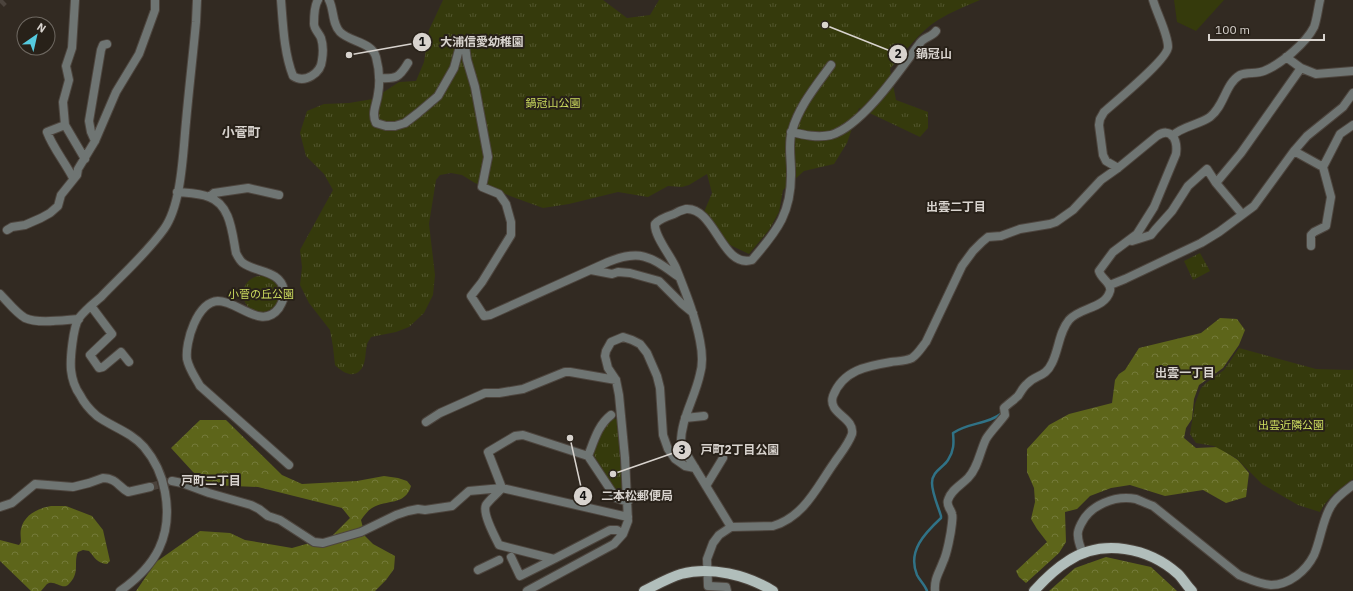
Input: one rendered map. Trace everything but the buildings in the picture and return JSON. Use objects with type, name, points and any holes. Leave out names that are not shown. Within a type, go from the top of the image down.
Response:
[{"type":"main road","points":[[1034,591],[1057,569],[1069,560],[1083,554],[1103,549],[1118,548],[1144,553],[1156,558],[1180,576],[1192,591]]},
{"type":"main road","points":[[644,591],[681,574],[707,571],[744,577],[762,584],[773,591]]},
{"type":"street","points":[[75,0],[72,48],[66,66],[69,80],[63,102],[65,126],[85,159]]},
{"type":"street","points":[[7,230],[12,227],[25,225],[50,213],[58,206],[61,195],[76,175],[95,141],[116,92],[139,54],[155,10],[155,0]]},
{"type":"street","points":[[120,591],[141,574],[159,549],[164,538],[168,508],[162,478],[143,447],[133,438],[92,412],[84,403],[75,388],[71,372],[71,350],[79,319],[145,252],[166,227],[172,214],[178,192],[183,156],[197,0]]},
{"type":"street","points":[[281,0],[287,58],[293,76],[301,80],[310,77],[318,71],[322,62],[321,39],[314,26],[316,4],[318,0]]},
{"type":"street","points":[[328,0],[340,32],[369,48],[376,55],[379,78],[379,93],[373,119],[376,123],[386,126],[395,126],[405,123],[438,96],[454,68],[460,46],[465,46],[467,60],[475,88],[488,157],[482,187],[499,194],[506,204],[511,235],[482,282],[470,296],[484,316],[490,315],[619,258],[634,255],[650,258],[679,277]]},
{"type":"street","points":[[1118,168],[1106,161],[1103,155],[1100,134],[1100,119],[1104,112],[1146,74],[1166,53],[1168,48],[1166,37],[1153,0]]},
{"type":"street","points":[[1172,136],[1177,131],[1209,118],[1216,112],[1221,106],[1232,83],[1240,75],[1261,72],[1272,67],[1303,43],[1314,26],[1320,0]]},
{"type":"street","points":[[791,132],[812,136],[830,135],[845,128],[871,105],[922,41],[933,35],[936,31]]},
{"type":"street","points":[[95,141],[91,132],[89,121],[101,46],[107,44]]},
{"type":"street","points":[[1286,57],[1301,68],[1316,74],[1353,71]]},
{"type":"street","points":[[379,78],[393,79],[402,74],[408,63]]},
{"type":"street","points":[[731,527],[681,445],[681,436],[685,418],[700,373],[700,341],[687,296],[672,260],[656,231],[655,224],[657,221],[686,209],[697,212],[721,239],[734,258],[744,262],[752,260],[778,229],[786,212],[791,183],[791,132],[804,104],[831,65]]},
{"type":"street","points":[[1216,183],[1241,153],[1301,68]]},
{"type":"street","points":[[1110,284],[1126,279],[1201,243],[1219,232],[1254,206],[1294,151],[1307,136],[1343,107],[1353,93]]},
{"type":"street","points":[[1311,246],[1310,235],[1326,226],[1332,197],[1323,167],[1340,134],[1353,125]]},
{"type":"street","points":[[65,126],[47,132],[73,178]]},
{"type":"street","points":[[727,591],[726,586],[708,586],[707,559],[713,542],[719,535],[731,527],[774,526],[779,524],[796,514],[808,502],[852,434],[852,429],[848,422],[832,405],[834,395],[846,378],[853,372],[869,366],[910,359],[921,350],[962,266],[973,251],[988,237],[1001,236],[1020,229],[1056,222],[1068,214],[1094,186],[1161,133],[1167,133],[1175,139],[1177,147],[1176,154],[1154,207],[1137,234],[1129,242],[1113,252],[1099,271],[1100,275],[1110,284],[1111,289],[1105,300],[1069,319],[1064,326],[1052,363],[1046,372],[1027,384],[1018,396],[1004,408],[1005,412],[986,439],[977,465],[969,477],[953,491],[947,501],[948,507],[952,514],[952,524],[944,561],[937,574],[935,591]]},
{"type":"street","points":[[1294,151],[1323,167]]},
{"type":"street","points":[[1129,242],[1151,235],[1172,211],[1188,186],[1207,168],[1216,183],[1242,214]]},
{"type":"street","points":[[209,197],[214,193],[248,188],[279,195]]},
{"type":"street","points":[[178,192],[209,197],[222,206],[227,213],[236,253],[242,263],[274,276],[281,282],[284,297],[280,307],[275,312],[262,317],[220,301],[209,304],[204,308],[193,326],[187,344],[187,358],[191,371],[200,386],[289,465]]},
{"type":"street","points":[[591,270],[612,274],[618,272],[630,273],[659,280],[682,304],[693,313]]},
{"type":"street","points":[[0,294],[14,310],[27,319],[41,321],[79,319]]},
{"type":"street","points":[[91,306],[112,334],[90,355],[99,368],[103,367],[121,352],[129,362]]},
{"type":"street","points":[[527,591],[614,544],[626,528],[628,502],[622,414],[616,380],[606,362],[605,356],[611,342],[616,339],[623,338],[632,340],[640,344],[647,354],[657,376],[660,388],[663,435],[668,449],[675,460],[685,466],[695,468]]},
{"type":"street","points":[[426,422],[440,413],[485,393],[499,393],[523,389],[565,372],[616,380]]},
{"type":"street","points":[[588,456],[600,427],[611,415]]},
{"type":"street","points":[[685,418],[704,416]]},
{"type":"street","points":[[502,488],[488,452],[515,436],[523,435],[588,456],[616,498],[628,502]]},
{"type":"street","points":[[706,486],[723,458]]},
{"type":"street","points":[[0,507],[12,503],[35,484],[73,487],[107,478],[120,484],[128,492],[150,487]]},
{"type":"street","points":[[172,481],[252,505],[259,508],[268,516],[280,520],[314,542],[323,543],[361,532],[396,515],[408,511],[452,506],[469,491],[502,488],[628,517]]},
{"type":"street","points":[[1083,554],[1077,535],[1086,515],[1099,505],[1108,501],[1136,499],[1153,506],[1239,575],[1253,581],[1271,585],[1288,582],[1308,564],[1313,555],[1325,517],[1331,505],[1336,498],[1353,485]]},
{"type":"street","points":[[502,488],[485,506],[485,512],[499,545],[554,559]]},
{"type":"street","points":[[512,557],[520,576],[610,530],[616,530],[623,534]]},
{"type":"street","points":[[478,570],[499,560]]},
{"type":"green space","name":"鍋冠山公園","points":[[443,0],[603,0],[627,18],[650,15],[659,0],[980,0],[948,14],[931,25],[912,43],[890,69],[896,100],[928,112],[928,128],[920,137],[859,108],[847,143],[834,164],[804,171],[783,190],[779,212],[769,230],[749,254],[730,245],[704,212],[712,193],[707,174],[689,185],[682,187],[668,186],[648,197],[618,192],[569,204],[543,208],[475,183],[462,175],[451,173],[440,175],[436,180],[429,224],[435,275],[433,295],[424,313],[409,327],[396,332],[371,337],[367,344],[365,360],[362,368],[355,374],[348,374],[335,365],[330,330],[309,303],[300,285],[302,267],[300,250],[333,190],[324,174],[306,156],[300,133],[307,111],[324,104],[349,103],[373,99],[399,82],[416,81],[424,62],[429,30]]},
{"type":"green space","points":[[1174,0],[1224,0],[1196,31],[1177,22]]},
{"type":"green space","points":[[1200,253],[1210,271],[1193,280],[1184,261]]},
{"type":"green space","name":"小菅の丘公園","points":[[265,276],[274,281],[278,287],[278,301],[274,307],[265,312],[257,312],[248,307],[244,301],[243,290],[248,281],[254,277]]},
{"type":"green space","points":[[1220,318],[1237,319],[1245,330],[1239,345],[1223,368],[1199,385],[1194,399],[1192,419],[1186,428],[1184,438],[1196,448],[1218,447],[1238,460],[1249,473],[1246,497],[1226,503],[1203,490],[1165,496],[1130,485],[1111,488],[1090,496],[1077,509],[1065,512],[1066,542],[1059,553],[1026,583],[1019,577],[1016,571],[1047,542],[1031,519],[1035,502],[1034,488],[1027,472],[1027,449],[1049,425],[1069,414],[1112,403],[1115,380],[1119,374],[1125,370],[1139,348],[1201,333]]},
{"type":"green space","name":"出雲近隣公園","points":[[1239,348],[1316,369],[1353,369],[1353,479],[1330,498],[1320,512],[1298,505],[1262,484],[1236,458],[1214,446],[1196,443],[1190,434],[1195,404],[1201,388],[1224,370]]},
{"type":"green space","points":[[612,419],[617,419],[623,496],[618,494],[593,454],[603,427]]},
{"type":"green space","points":[[200,420],[226,420],[282,475],[302,484],[357,481],[384,476],[407,481],[411,486],[404,497],[372,508],[361,520],[365,536],[373,544],[395,556],[394,569],[386,580],[375,591],[136,591],[156,562],[200,531],[230,533],[245,540],[292,548],[331,537],[350,518],[342,508],[258,487],[212,485],[193,472],[171,448]]},
{"type":"green space","points":[[66,506],[92,516],[103,530],[110,561],[107,564],[101,563],[96,560],[89,551],[83,550],[78,552],[76,572],[72,581],[68,585],[63,586],[50,583],[47,584],[41,591],[31,591],[0,561],[0,540],[19,545],[21,542],[21,529],[28,516],[41,508]]},
{"type":"green space","points":[[1106,557],[1151,567],[1177,591],[1049,591],[1075,568]]},
{"type":"waterway","points":[[927,591],[917,575],[914,558],[919,543],[941,518],[932,487],[932,479],[950,457],[953,447],[953,433],[959,429],[990,420],[1002,413]]},
{"type":"tunnel","points":[[0,3],[3,0]]},
{"type":"tunnel","points":[[150,487],[172,481]]},
{"type":"place","name":"鍋冠山","points":[[825,25]]},
{"type":"place","name":"大浦信愛幼稚園","points":[[349,55]]},
{"type":"place","name":"二本松郵便局","points":[[570,438]]},
{"type":"place","name":"戸町2丁目公園","points":[[613,474]]},
{"type":"district","name":"小菅町","points":[[241,132]]},
{"type":"district","name":"出雲二丁目","points":[[956,206]]},
{"type":"district","name":"出雲一丁目","points":[[1185,372]]},
{"type":"district","name":"戸町二丁目","points":[[211,480]]}]
